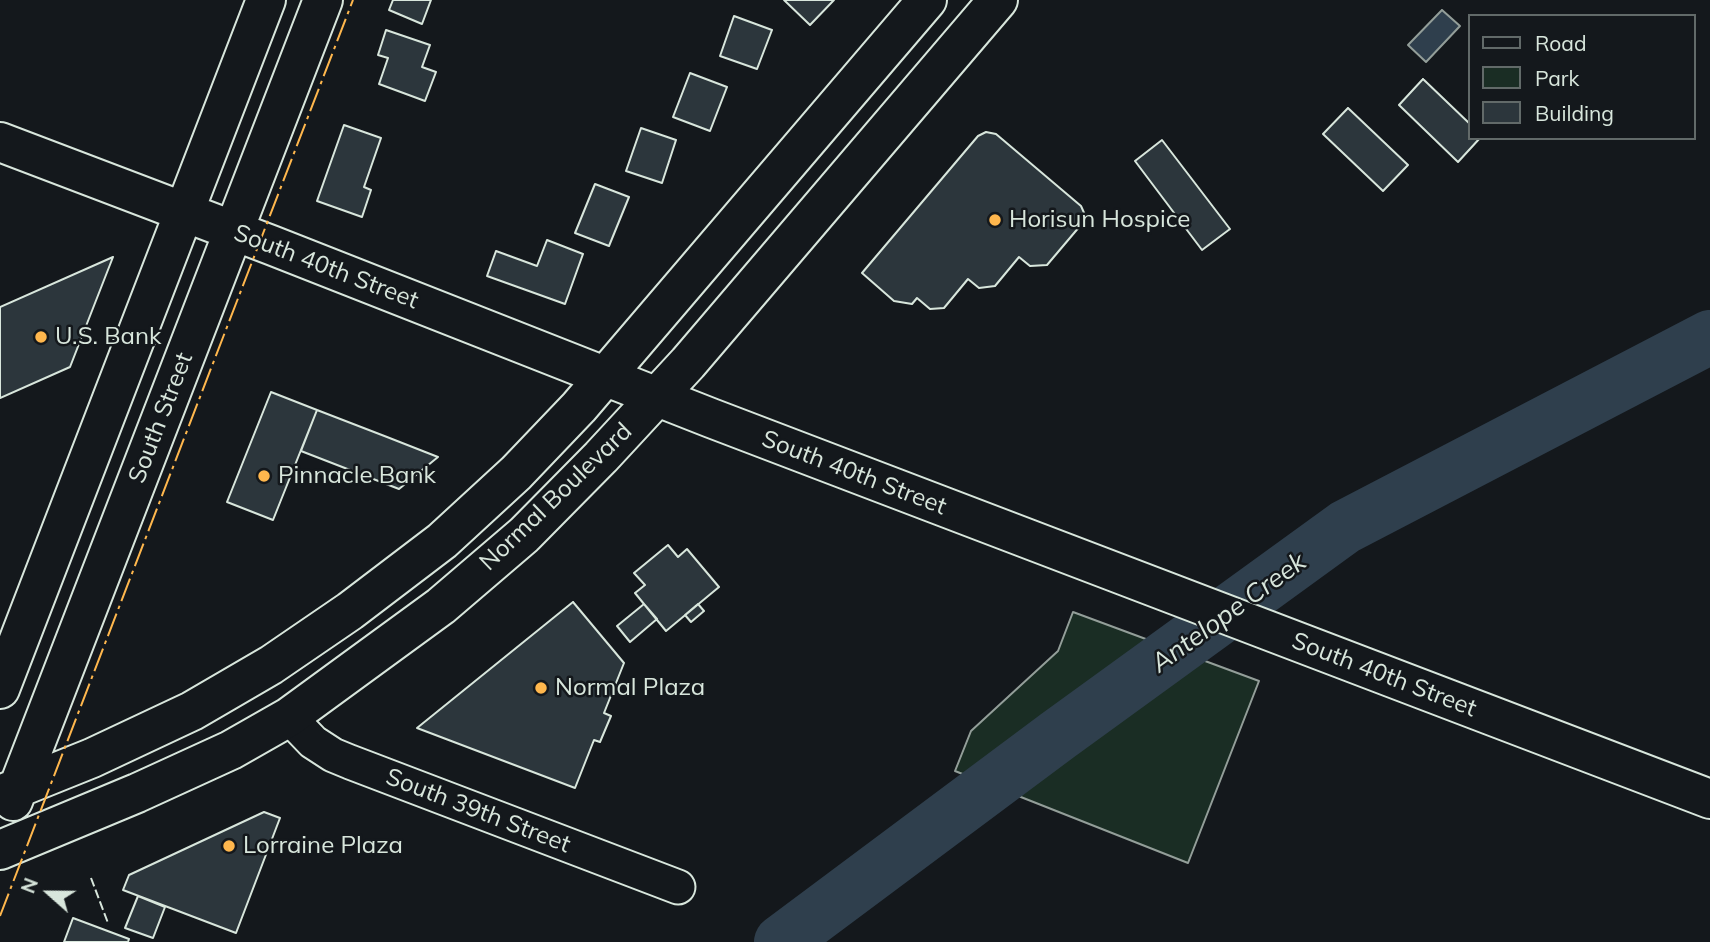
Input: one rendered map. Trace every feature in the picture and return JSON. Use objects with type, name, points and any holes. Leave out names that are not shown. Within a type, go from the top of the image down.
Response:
[{"type":"main road","points":[[0,689],[266,0]]},
{"type":"main road","name":"South Street","points":[[0,835],[9,791],[234,231],[323,0]]},
{"type":"main road","name":"Normal Boulevard","points":[[9,791],[92,758],[192,710],[271,665],[350,611],[442,541],[516,473],[579,407],[927,0]]},
{"type":"main road","name":"Normal Boulevard","points":[[0,850],[184,772],[289,718],[441,606],[524,535],[688,363],[998,0]]},
{"type":"main road","name":"South 40th Street","points":[[0,142],[605,377],[1710,799]]},
{"type":"street","name":"South 39th Street","points":[[289,718],[313,741],[333,755],[678,887]]},
{"type":"green space","points":[[1073,612],[1259,681],[1188,863],[955,771],[971,731],[1058,651]]},
{"type":"water","points":[[1442,10],[1460,26],[1426,62],[1408,45]]},
{"type":"building","points":[[393,0],[431,0],[422,24],[389,10]]},
{"type":"building","points":[[784,0],[834,0],[810,25]]},
{"type":"building","points":[[734,16],[772,30],[757,69],[720,56]]},
{"type":"building","points":[[386,30],[430,45],[422,67],[436,72],[425,101],[379,84],[388,58],[378,55]]},
{"type":"building","points":[[690,73],[727,87],[710,131],[673,117]]},
{"type":"building","points":[[1423,79],[1468,122],[1468,140],[1478,140],[1458,162],[1399,105]]},
{"type":"building","points":[[1348,108],[1408,165],[1383,191],[1323,134]]},
{"type":"building","points":[[344,125],[381,138],[364,187],[371,190],[362,217],[317,201]]},
{"type":"building","points":[[641,128],[676,140],[662,183],[626,171]]},
{"type":"building","name":"Horisun Hospice","points":[[986,132],[996,134],[1081,206],[1085,215],[1080,226],[1047,265],[1030,266],[1019,257],[995,286],[979,288],[968,279],[944,308],[930,309],[917,298],[912,304],[894,301],[862,273],[978,136]]},
{"type":"building","points":[[1162,140],[1230,229],[1202,250],[1135,161]]},
{"type":"building","points":[[595,184],[629,197],[609,246],[575,233]]},
{"type":"building","points":[[547,240],[583,254],[565,304],[487,276],[496,251],[537,266]]},
{"type":"building","name":"U.S. Bank","points":[[113,257],[70,367],[0,398],[0,307]]},
{"type":"building","name":"Pinnacle Bank","points":[[271,392],[317,410],[273,520],[227,502]]},
{"type":"building","points":[[317,410],[438,457],[399,489],[301,451]]},
{"type":"building","points":[[668,545],[678,557],[687,549],[719,587],[666,631],[635,593],[645,585],[634,573]]},
{"type":"building","name":"Normal Plaza","points":[[573,602],[624,663],[604,713],[611,716],[600,742],[594,740],[575,788],[417,728]]},
{"type":"building","points":[[644,604],[657,619],[630,642],[617,626]]},
{"type":"building","points":[[698,604],[704,611],[691,622],[685,615]]},
{"type":"building","name":"Lorraine Plaza","points":[[264,812],[280,818],[236,933],[123,890],[129,875]]},
{"type":"building","points":[[138,896],[165,907],[153,938],[125,928]]},
{"type":"building","points":[[73,918],[129,939],[128,942],[64,942]]},
{"type":"waterway","name":"Antelope Creek","points":[[781,942],[1057,736],[1345,527],[1710,337]]},
{"type":"fence","points":[[91,878],[108,923]]},
{"type":"power","points":[[0,916],[353,0]]},
{"type":"place","name":"Horisun Hospice","points":[[995,220]]},
{"type":"place","name":"U.S. Bank","points":[[41,337]]},
{"type":"place","name":"Pinnacle Bank","points":[[264,476]]},
{"type":"place","name":"Normal Plaza","points":[[541,688]]},
{"type":"place","name":"Lorraine Plaza","points":[[229,846]]}]
